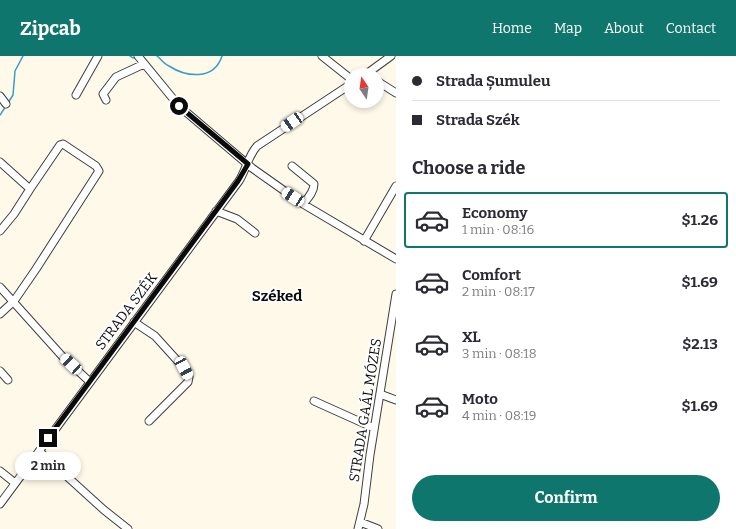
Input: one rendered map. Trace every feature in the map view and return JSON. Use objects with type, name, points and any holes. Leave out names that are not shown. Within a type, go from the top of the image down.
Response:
[{"type":"street","points":[[76,95],[98,56]]},
{"type":"street","points":[[138,56],[179,106],[272,183],[303,204],[396,259]]},
{"type":"street","points":[[322,56],[344,73]]},
{"type":"street","points":[[376,68],[391,56]]},
{"type":"street","points":[[106,100],[103,94],[112,80],[144,64]]},
{"type":"street","points":[[384,85],[396,93]]},
{"type":"street","name":"STRADA SZÉK","points":[[0,504],[238,181],[248,164],[250,156],[257,146],[344,89]]},
{"type":"street","points":[[0,96],[6,104]]},
{"type":"street","points":[[0,231],[60,145],[63,144],[96,166],[99,170],[14,301],[0,314]]},
{"type":"street","points":[[0,162],[30,189]]},
{"type":"street","points":[[292,166],[314,184],[310,195],[303,204]]},
{"type":"street","points":[[364,241],[396,186]]},
{"type":"street","points":[[216,211],[237,219],[255,233]]},
{"type":"street","points":[[0,287],[62,356],[90,382]]},
{"type":"street","name":"STRADA GAÁL MÓZES","points":[[359,525],[364,504],[374,428],[396,294]]},
{"type":"street","points":[[134,322],[155,336],[184,368],[189,377],[188,382],[149,421]]},
{"type":"street","points":[[0,371],[8,380]]},
{"type":"street","points":[[380,394],[396,400]]},
{"type":"street","points":[[314,401],[374,428]]},
{"type":"street","points":[[39,451],[104,510],[128,529]]},
{"type":"street","points":[[0,471],[16,483]]},
{"type":"street","points":[[359,525],[378,529]]},
{"type":"waterway","points":[[8,103],[13,95],[15,71],[23,56]]},
{"type":"waterway","points":[[130,56],[133,58],[136,57]]},
{"type":"waterway","points":[[157,56],[176,70],[191,74],[206,73],[213,70],[222,56]]},
{"type":"waterway","points":[[0,115],[6,106]]},
{"type":"district","name":"Széked","points":[[277,296]]},
{"type":"route","points":[[48,438],[238,181],[248,164],[179,106]]}]
